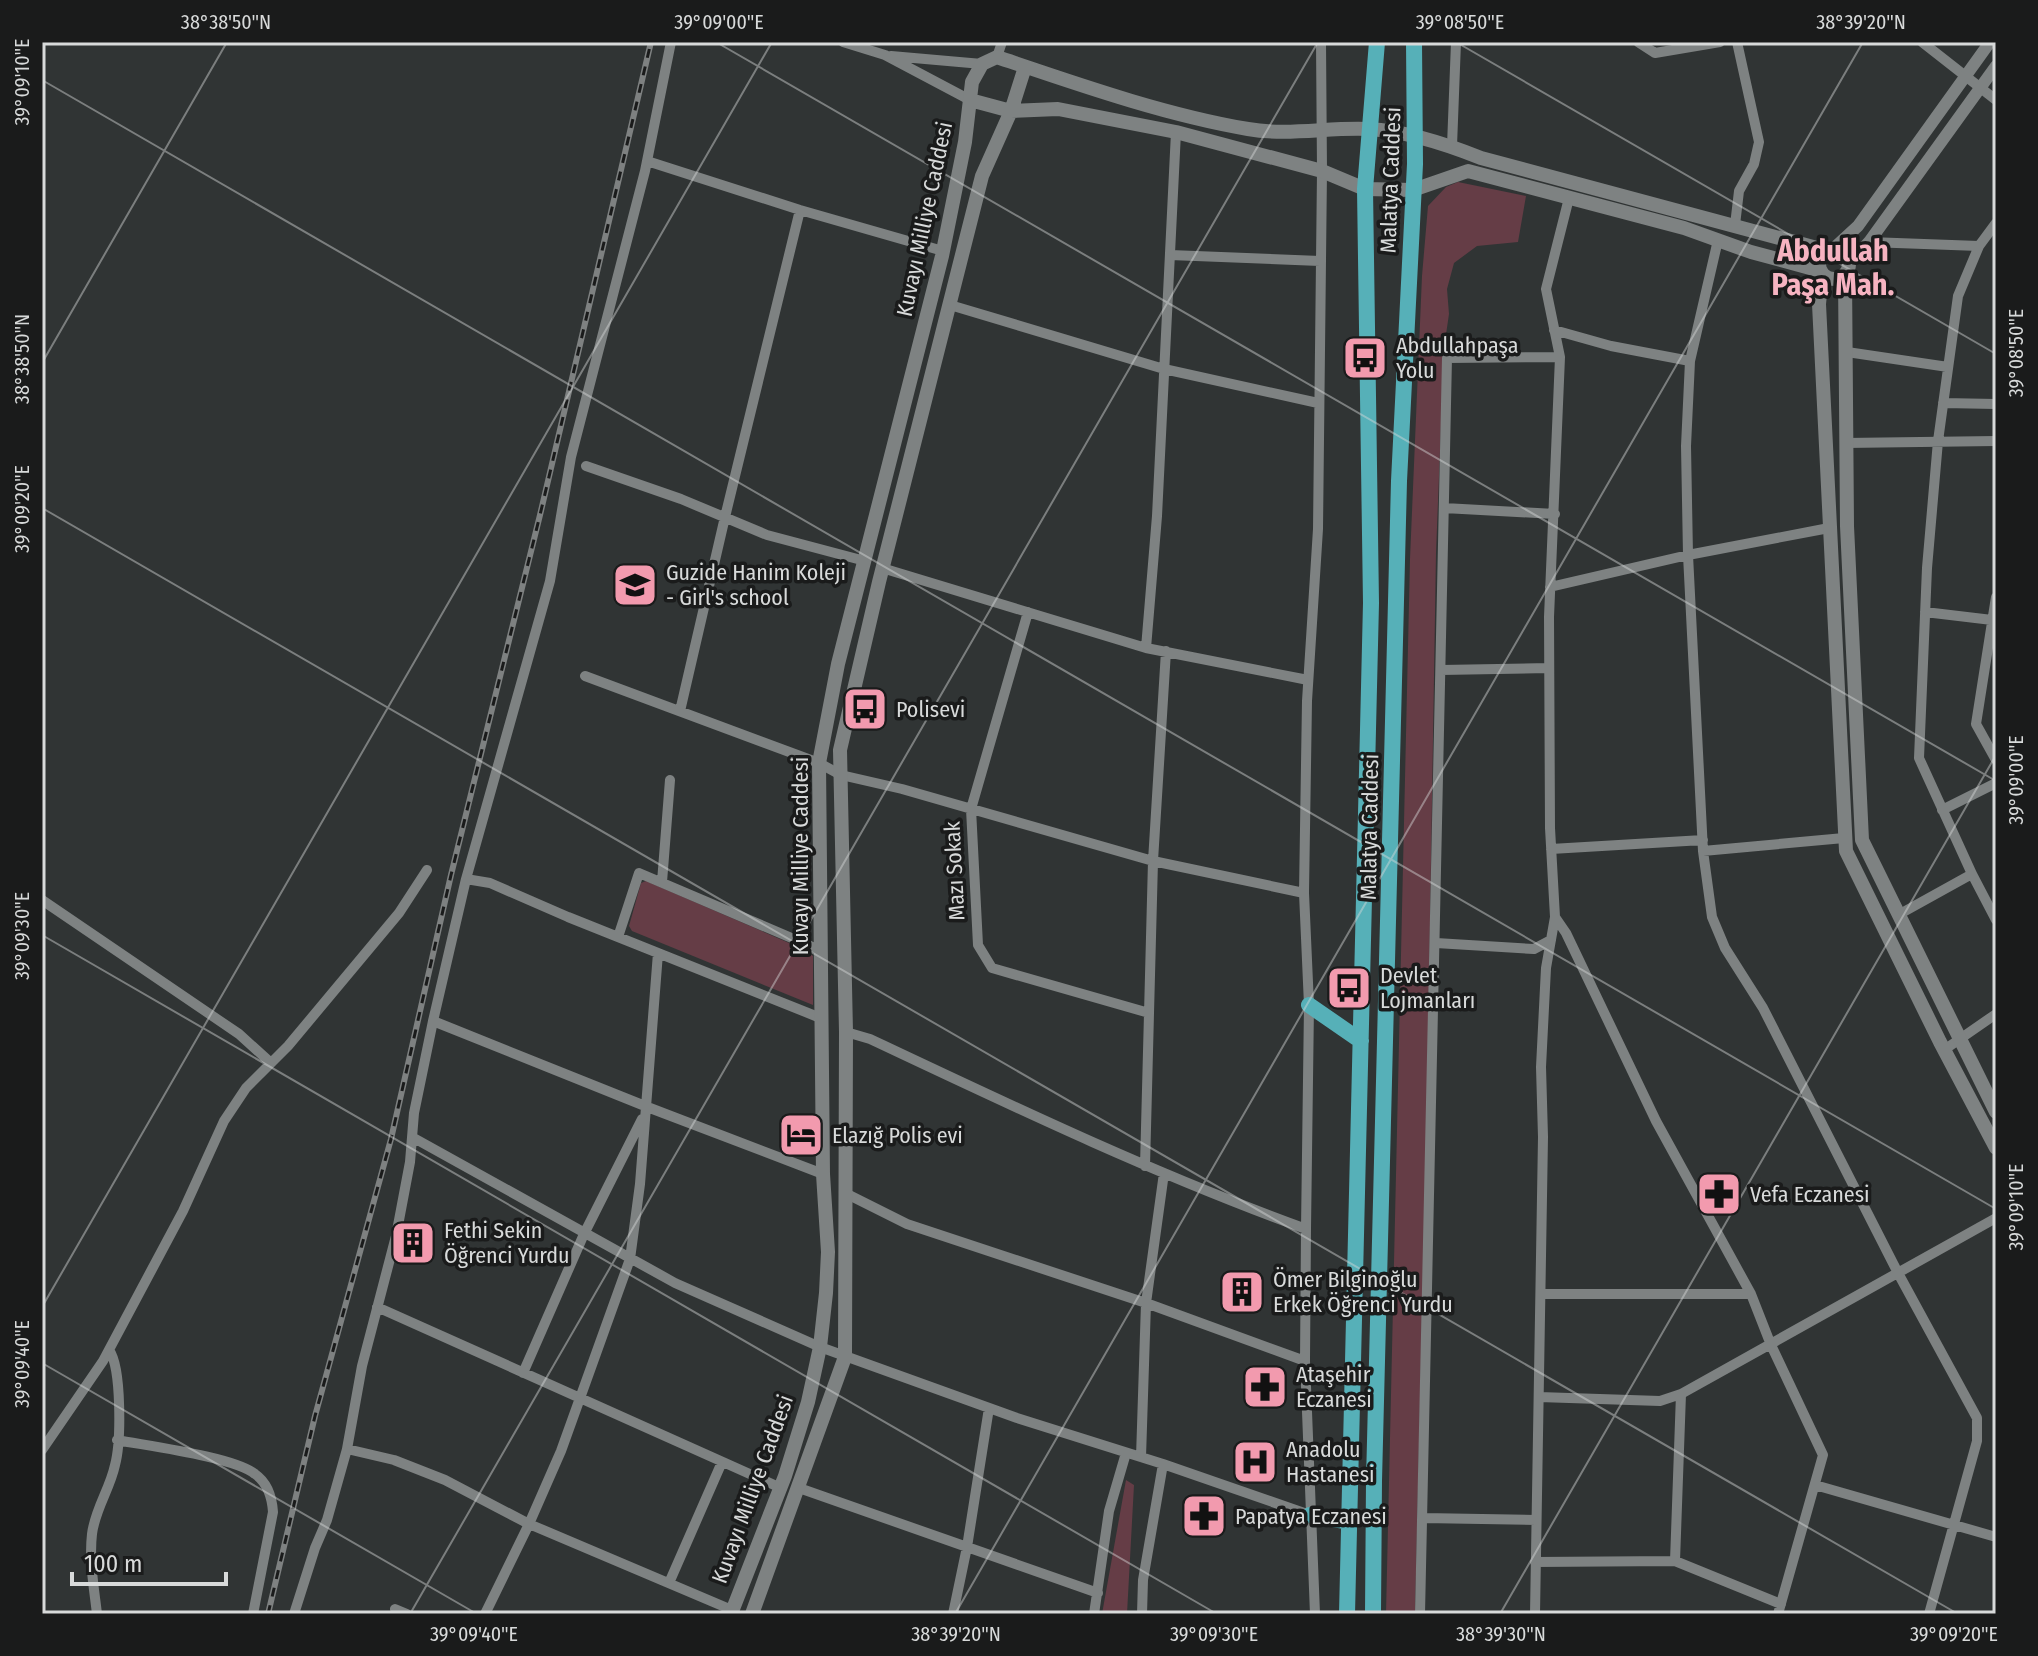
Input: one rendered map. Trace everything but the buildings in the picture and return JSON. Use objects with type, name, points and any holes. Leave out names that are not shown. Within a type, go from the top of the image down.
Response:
[{"type":"highway","name":"Malatya Caddesi","points":[[1347,1614],[1371,603],[1365,189],[1377,42]]},
{"type":"highway","name":"Malatya Caddesi","points":[[1373,1614],[1398,512],[1416,137],[1414,42]]},
{"type":"highway","points":[[1309,1005],[1361,1041]]},
{"type":"highway","points":[[1310,1515],[1349,1522]]},
{"type":"main road","points":[[982,64],[997,57],[1141,103],[1248,129],[1283,133],[1370,129],[1416,137],[1452,146],[1481,158],[1844,253],[1847,269],[1845,443],[1862,840],[1996,1112]]},
{"type":"main road","name":"Kuvayı Milliye Caddesi","points":[[732,1612],[781,1488],[808,1402],[820,1347],[828,1252],[823,1174],[819,763],[838,664],[943,251],[965,142],[972,82],[982,64]]},
{"type":"main road","name":"Kuvayı Milliye Caddesi","points":[[752,1614],[845,1357],[846,1032],[840,750],[882,568],[982,176],[1011,111],[1025,67]]},
{"type":"main road","name":"Kuvayı Milliye Caddesi","points":[[970,100],[1011,111],[1058,109],[1176,132],[1322,171],[1365,189],[1413,190]]},
{"type":"main road","points":[[1413,190],[1468,171],[1684,228],[1822,272],[1835,280],[1847,269]]},
{"type":"main road","points":[[1831,250],[1820,259],[1819,304],[1846,851],[1996,1148]]},
{"type":"street","points":[[294,1614],[327,1520],[347,1449],[362,1366],[396,1236],[414,1113],[433,1021],[466,879],[550,581],[571,457],[647,161],[671,42]]},
{"type":"street","points":[[843,42],[885,55],[970,100]]},
{"type":"street","points":[[997,57],[1002,42]]},
{"type":"street","points":[[1315,1614],[1305,1361],[1309,1005],[1304,893],[1308,680],[1318,529],[1321,42]]},
{"type":"street","points":[[1452,146],[1456,42]]},
{"type":"street","points":[[1638,42],[1655,53],[1720,42]]},
{"type":"street","points":[[1735,225],[1739,191],[1754,164],[1759,142],[1737,42]]},
{"type":"street","points":[[1922,42],[1996,100]]},
{"type":"street","points":[[1831,250],[1858,226],[1990,42]]},
{"type":"street","points":[[885,55],[982,64]]},
{"type":"street","points":[[1847,269],[1996,66]]},
{"type":"street","points":[[1146,648],[1157,516],[1176,132]]},
{"type":"street","points":[[647,161],[943,251]]},
{"type":"street","points":[[1535,1614],[1543,1137],[1541,1067],[1546,968],[1555,917],[1549,668],[1560,357],[1546,289],[1569,198]]},
{"type":"street","points":[[680,711],[800,210]]},
{"type":"street","points":[[1996,223],[1979,246],[1958,296],[1938,441],[1925,612],[1919,758],[1996,920]]},
{"type":"street","points":[[1718,240],[1690,361],[1686,446],[1688,555],[1703,845],[1712,917],[1725,948],[1763,1008],[1898,1273],[1977,1418],[1977,1441],[1929,1614]]},
{"type":"street","points":[[1869,242],[1979,246]]},
{"type":"street","points":[[1170,255],[1320,261]]},
{"type":"street","points":[[950,305],[1164,369],[1318,403]]},
{"type":"street","points":[[1554,330],[1611,346],[1690,361]]},
{"type":"street","points":[[1847,352],[1948,367]]},
{"type":"street","points":[[1420,1614],[1447,358],[1560,357]]},
{"type":"street","points":[[1943,403],[1996,404]]},
{"type":"street","points":[[1845,443],[1996,441]]},
{"type":"street","points":[[586,466],[681,499],[767,535],[865,561]]},
{"type":"street","points":[[1444,508],[1555,514]]},
{"type":"street","points":[[1550,587],[1688,555],[1829,528]]},
{"type":"street","points":[[882,568],[1146,648],[1308,680]]},
{"type":"street","points":[[1996,597],[1992,647],[1976,724],[1996,760]]},
{"type":"street","name":"Mazı Sokak","points":[[1028,612],[971,809],[978,945],[992,968],[1149,1013]]},
{"type":"street","points":[[1925,612],[1992,620]]},
{"type":"street","points":[[1145,1166],[1153,861],[1166,651]]},
{"type":"street","points":[[1441,670],[1549,668]]},
{"type":"street","points":[[585,676],[819,763],[841,775],[1153,861],[1304,893]]},
{"type":"street","points":[[662,882],[670,780]]},
{"type":"street","points":[[1942,810],[1996,783]]},
{"type":"street","points":[[1551,849],[1844,838]]},
{"type":"street","points":[[42,1450],[109,1350],[183,1211],[224,1121],[246,1088],[288,1046],[399,913],[427,870]]},
{"type":"street","points":[[618,937],[639,873],[822,951]]},
{"type":"street","points":[[1898,915],[1972,874]]},
{"type":"street","points":[[466,879],[490,883],[823,1019]]},
{"type":"street","points":[[42,900],[239,1034],[271,1063]]},
{"type":"street","points":[[1535,1562],[1675,1561],[1779,1609],[1823,1455],[1771,1345],[1751,1294],[1656,1121],[1566,933],[1555,917]]},
{"type":"street","points":[[1436,943],[1534,949],[1551,940]]},
{"type":"street","points":[[485,1614],[561,1451],[630,1259],[640,1184],[658,953]]},
{"type":"street","points":[[1944,1050],[1996,1014]]},
{"type":"street","points":[[433,1021],[645,1110],[823,1174]]},
{"type":"street","points":[[846,1032],[870,1039],[1145,1166],[1306,1229]]},
{"type":"street","points":[[523,1373],[584,1234],[645,1110]]},
{"type":"street","points":[[412,1137],[675,1283],[820,1347],[989,1408],[1310,1515]]},
{"type":"street","points":[[1141,1457],[1146,1303],[1164,1173]]},
{"type":"street","points":[[847,1194],[907,1224],[1146,1303],[1305,1361]]},
{"type":"street","points":[[1539,1397],[1660,1401],[1681,1394],[1996,1218]]},
{"type":"street","points":[[1541,1294],[1751,1294]]},
{"type":"street","points":[[377,1307],[781,1488]]},
{"type":"street","points":[[97,1614],[91,1538],[94,1520],[116,1463],[119,1402],[115,1360],[109,1350]]},
{"type":"street","points":[[1675,1561],[1681,1394]]},
{"type":"street","points":[[953,1614],[989,1408]]},
{"type":"street","points":[[117,1440],[207,1457],[251,1471],[263,1481],[271,1496],[273,1512],[253,1614]]},
{"type":"street","points":[[347,1449],[394,1460],[419,1470],[529,1524],[732,1612]]},
{"type":"street","points":[[1094,1614],[1109,1511],[1126,1453]]},
{"type":"street","points":[[669,1583],[722,1462]]},
{"type":"street","points":[[1142,1614],[1143,1580],[1163,1464]]},
{"type":"street","points":[[1815,1485],[1996,1537]]},
{"type":"street","points":[[799,1488],[1098,1593]]},
{"type":"street","points":[[1423,1518],[1536,1520]]},
{"type":"street","points":[[395,1609],[407,1614]]},
{"type":"shaded area","points":[[1458,182],[1526,196],[1518,242],[1477,246],[1454,263],[1447,289],[1449,314],[1444,348],[1436,553],[1415,1614],[1386,1614],[1410,559],[1422,276],[1428,206],[1446,187]]},
{"type":"shaded area","points":[[646,881],[813,956],[813,1005],[632,931],[629,926],[641,883]]},
{"type":"shaded area","points":[[1126,1480],[1134,1485],[1127,1614],[1102,1614]]},
{"type":"railway","points":[[268,1614],[315,1416],[391,1139],[451,875],[540,515],[651,42]]},
{"type":"place","name":"Abdullahpaşa Yolu","points":[[1365,358]]},
{"type":"place","name":"Guzide Hanim Koleji - Girl's school","points":[[635,585]]},
{"type":"place","name":"Polisevi","points":[[865,709]]},
{"type":"place","name":"Devlet Lojmanları","points":[[1349,988]]},
{"type":"place","name":"Elazığ Polis evi","points":[[801,1135]]},
{"type":"place","name":"Vefa Eczanesi","points":[[1719,1194]]},
{"type":"place","name":"Fethi Sekin Öğrenci Yurdu","points":[[413,1243]]},
{"type":"place","name":"Ömer Bilginoğlu Erkek Öğrenci Yurdu","points":[[1242,1292]]},
{"type":"place","name":"Ataşehir Eczanesi","points":[[1265,1387]]},
{"type":"place","name":"Anadolu Hastanesi","points":[[1255,1462]]},
{"type":"place","name":"Papatya Eczanesi","points":[[1204,1516]]},
{"type":"district","name":"Abdullah Paşa Mah.","points":[[1833,268]]}]
